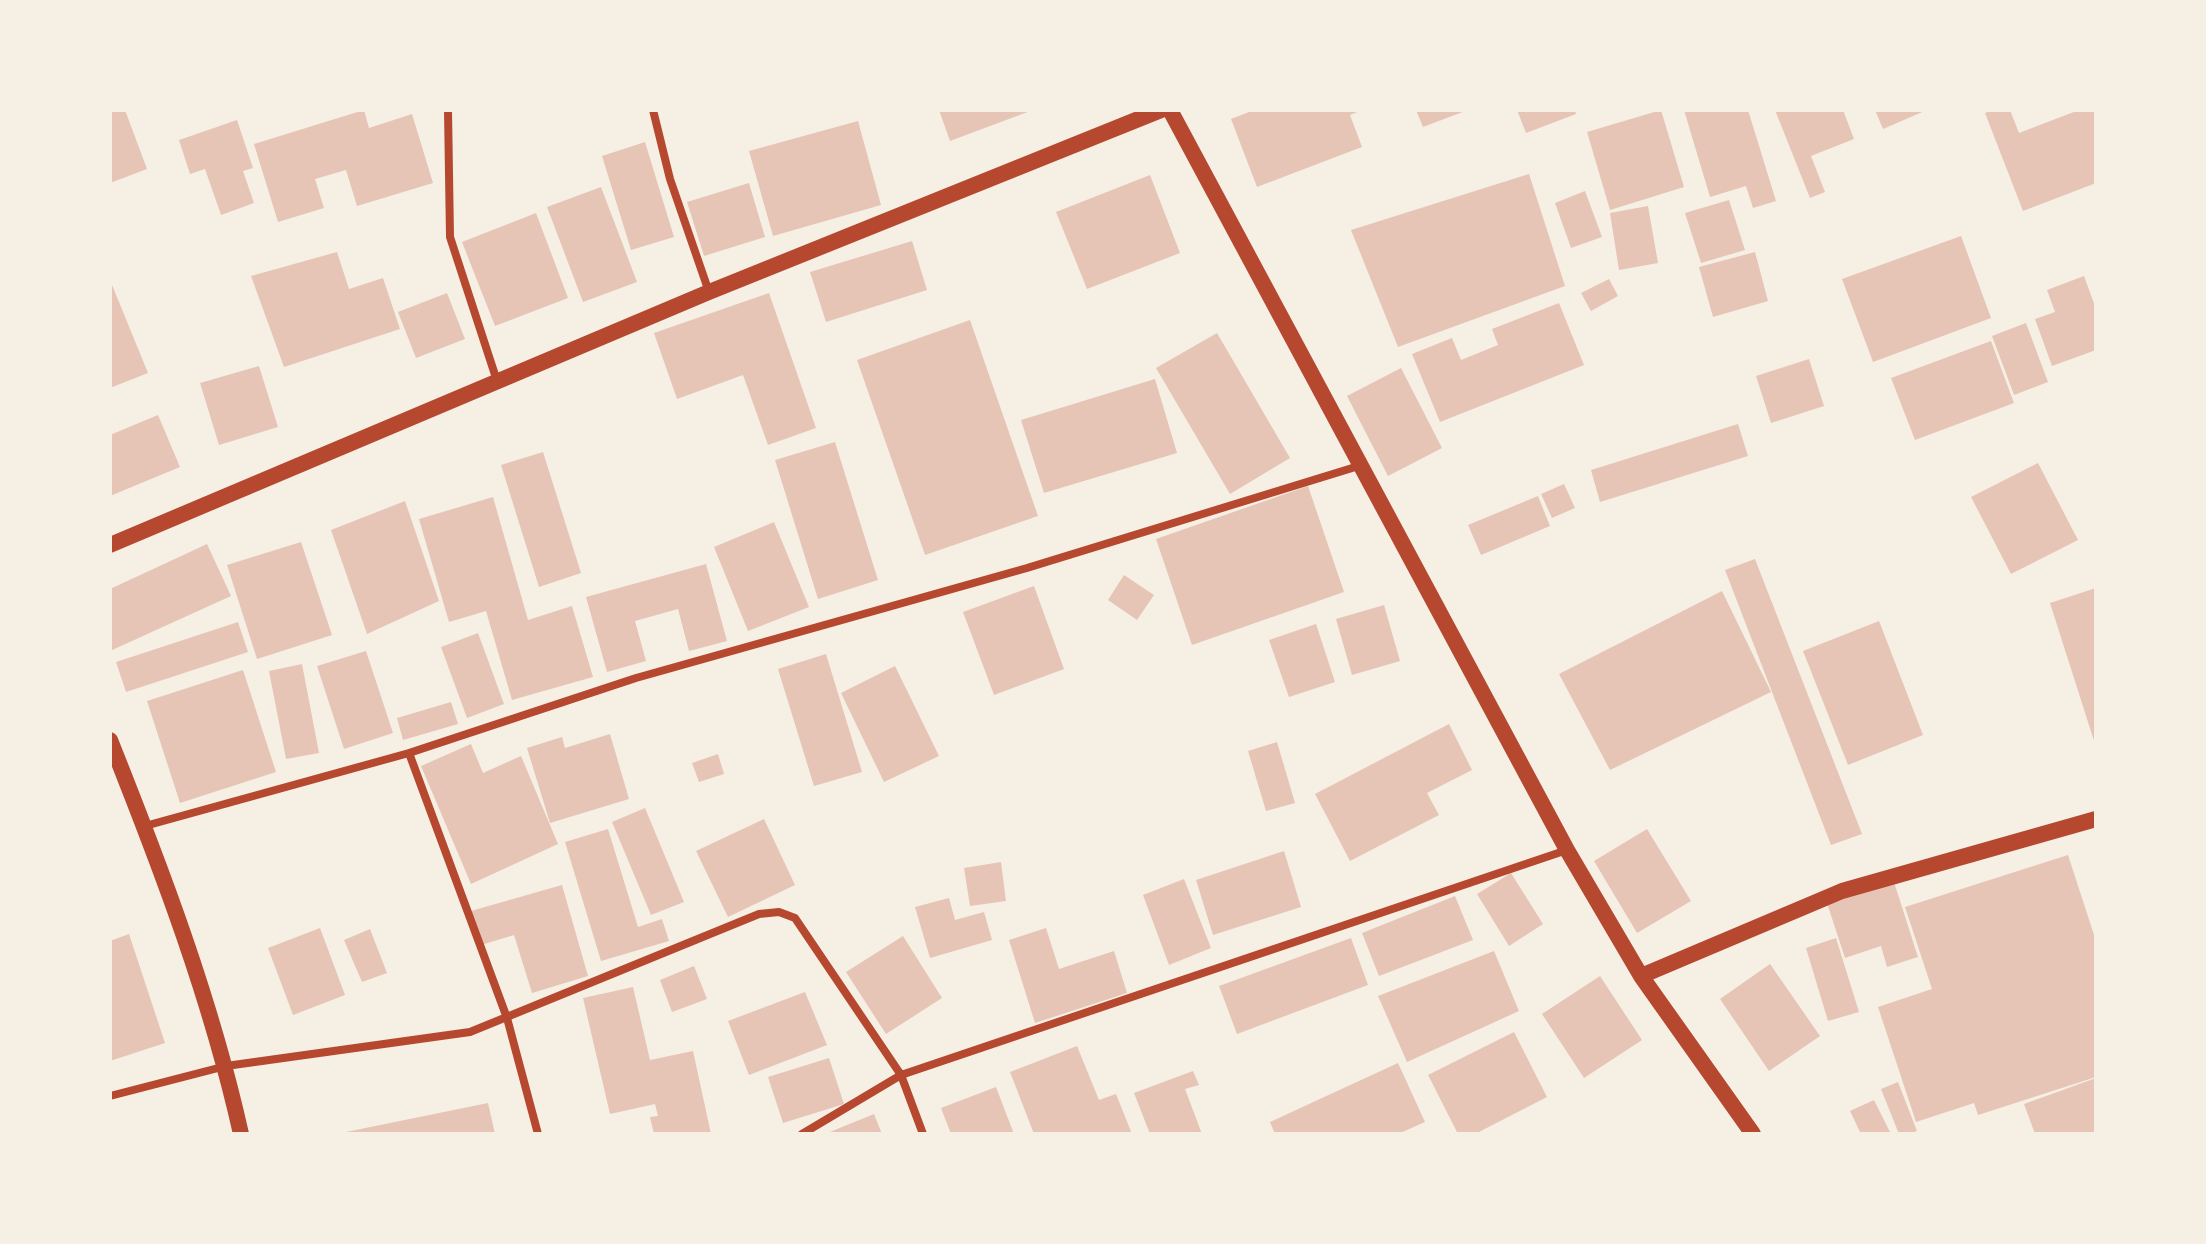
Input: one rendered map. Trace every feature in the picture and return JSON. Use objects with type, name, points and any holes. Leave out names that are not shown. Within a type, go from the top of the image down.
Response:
[{"type":"main road","points":[[110,545],[709,292],[1161,110]]},
{"type":"main road","points":[[1170,110],[1567,850],[1641,976],[1753,1134]]},
{"type":"main road","points":[[110,740],[145,826],[226,1066],[241,1134]]},
{"type":"main road","points":[[1641,976],[1842,891],[2096,819]]},
{"type":"street","points":[[448,110],[450,237],[497,381]]},
{"type":"street","points":[[653,110],[670,179],[709,292]]},
{"type":"street","points":[[145,826],[409,753],[636,678],[1027,568],[1362,465]]},
{"type":"street","points":[[409,753],[507,1018],[538,1134]]},
{"type":"street","points":[[802,1134],[901,1075],[1567,850]]},
{"type":"street","points":[[110,1096],[226,1066],[470,1032],[759,914],[779,912],[795,918],[901,1075],[923,1134]]},
{"type":"building","points":[[110,110],[125,110],[147,169],[110,183]]},
{"type":"building","points":[[364,110],[369,128],[412,114],[433,183],[357,206],[346,170],[315,179],[324,208],[278,222],[254,144]]},
{"type":"building","points":[[939,110],[1033,110],[950,141]]},
{"type":"building","points":[[1254,110],[1362,110],[1350,115],[1362,147],[1257,187],[1231,119]]},
{"type":"building","points":[[1416,110],[1468,110],[1423,127]]},
{"type":"building","points":[[1517,110],[1575,110],[1576,114],[1526,133]]},
{"type":"building","points":[[1661,110],[1684,187],[1610,210],[1587,132]]},
{"type":"building","points":[[1684,110],[1748,110],[1776,201],[1753,208],[1746,186],[1710,197]]},
{"type":"building","points":[[1775,110],[1843,110],[1854,139],[1811,156],[1825,192],[1810,198]]},
{"type":"building","points":[[1875,110],[1927,110],[1883,129]]},
{"type":"building","points":[[2010,110],[2019,133],[2079,110],[2096,110],[2096,183],[2023,211],[1985,113]]},
{"type":"building","points":[[237,120],[253,168],[243,171],[254,203],[221,215],[205,169],[190,174],[179,140]]},
{"type":"building","points":[[858,121],[881,205],[773,236],[749,151]]},
{"type":"building","points":[[645,142],[674,237],[631,250],[602,156]]},
{"type":"building","points":[[1529,174],[1565,286],[1398,347],[1351,230]]},
{"type":"building","points":[[1150,175],[1180,253],[1087,289],[1056,212]]},
{"type":"building","points":[[749,183],[765,237],[704,256],[687,202]]},
{"type":"building","points":[[601,187],[637,282],[583,302],[547,207]]},
{"type":"building","points":[[1585,191],[1602,237],[1571,248],[1555,203]]},
{"type":"building","points":[[1729,200],[1745,250],[1701,263],[1685,213]]},
{"type":"building","points":[[1648,206],[1658,263],[1619,270],[1610,213]]},
{"type":"building","points":[[536,213],[568,298],[495,326],[462,242]]},
{"type":"building","points":[[1961,236],[1991,318],[1873,362],[1842,279]]},
{"type":"building","points":[[912,241],[927,290],[826,322],[810,272]]},
{"type":"building","points":[[337,252],[349,289],[383,278],[400,329],[284,367],[251,276]]},
{"type":"building","points":[[1755,252],[1768,301],[1713,317],[1699,267]]},
{"type":"building","points":[[2084,276],[2096,309],[2096,350],[2052,366],[2035,319],[2055,312],[2047,290]]},
{"type":"building","points":[[1609,279],[1618,296],[1591,311],[1581,293]]},
{"type":"building","points":[[110,280],[148,373],[110,388]]},
{"type":"building","points":[[447,293],[465,339],[416,358],[398,312]]},
{"type":"building","points":[[769,293],[816,428],[768,445],[743,375],[677,399],[654,333]]},
{"type":"building","points":[[1559,303],[1584,365],[1440,422],[1412,354],[1452,338],[1461,360],[1498,345],[1492,329]]},
{"type":"building","points":[[970,320],[1038,516],[925,555],[857,360]]},
{"type":"building","points":[[2026,323],[2048,382],[2014,395],[1992,336]]},
{"type":"building","points":[[1217,333],[1290,458],[1230,494],[1156,368]]},
{"type":"building","points":[[1991,341],[2014,403],[1915,440],[1891,378]]},
{"type":"building","points":[[1809,359],[1824,406],[1771,423],[1756,376]]},
{"type":"building","points":[[259,366],[278,427],[219,445],[200,383]]},
{"type":"building","points":[[1401,368],[1442,448],[1388,476],[1347,396]]},
{"type":"building","points":[[1155,379],[1177,453],[1044,493],[1021,420]]},
{"type":"building","points":[[158,415],[180,467],[110,496],[110,435]]},
{"type":"building","points":[[1738,424],[1748,456],[1600,502],[1591,470]]},
{"type":"building","points":[[835,442],[878,580],[818,599],[775,460]]},
{"type":"building","points":[[543,452],[581,573],[539,587],[501,465]]},
{"type":"building","points":[[2038,463],[2078,540],[2011,574],[1971,497]]},
{"type":"building","points":[[1564,484],[1575,508],[1552,518],[1541,494]]},
{"type":"building","points":[[1308,486],[1344,592],[1192,645],[1156,539]]},
{"type":"building","points":[[1538,496],[1550,526],[1481,555],[1468,525]]},
{"type":"building","points":[[493,497],[528,620],[572,606],[593,677],[512,700],[486,611],[449,622],[419,519]]},
{"type":"building","points":[[405,501],[439,601],[367,634],[331,530]]},
{"type":"building","points":[[774,522],[809,607],[748,631],[714,547]]},
{"type":"building","points":[[301,542],[332,635],[257,659],[227,565]]},
{"type":"building","points":[[207,544],[231,596],[110,651],[110,589]]},
{"type":"building","points":[[1755,559],[1862,834],[1831,845],[1725,570]]},
{"type":"building","points":[[706,564],[727,641],[689,651],[678,609],[635,621],[646,661],[607,672],[586,597]]},
{"type":"building","points":[[1124,575],[1154,595],[1137,620],[1108,600]]},
{"type":"building","points":[[1034,586],[1064,669],[994,695],[963,612]]},
{"type":"building","points":[[2096,588],[2096,744],[2095,744],[2050,603]]},
{"type":"building","points":[[1722,591],[1771,692],[1610,770],[1559,674]]},
{"type":"building","points":[[1384,605],[1400,661],[1352,675],[1336,619]]},
{"type":"building","points":[[1879,621],[1923,735],[1848,765],[1803,651]]},
{"type":"building","points":[[238,622],[248,652],[126,692],[116,662]]},
{"type":"building","points":[[1316,624],[1335,682],[1289,697],[1269,640]]},
{"type":"building","points":[[478,633],[504,704],[467,718],[441,647]]},
{"type":"building","points":[[366,651],[393,733],[344,749],[317,666]]},
{"type":"building","points":[[826,654],[862,772],[814,786],[778,669]]},
{"type":"building","points":[[302,664],[319,753],[286,759],[269,671]]},
{"type":"building","points":[[895,666],[939,756],[884,782],[841,693]]},
{"type":"building","points":[[243,670],[276,772],[180,803],[147,701]]},
{"type":"building","points":[[451,702],[458,724],[403,740],[397,718]]},
{"type":"building","points":[[1449,724],[1472,770],[1427,793],[1439,815],[1350,861],[1315,794]]},
{"type":"building","points":[[610,734],[629,799],[550,823],[527,748],[562,737],[565,748]]},
{"type":"building","points":[[1277,742],[1295,803],[1266,811],[1248,751]]},
{"type":"building","points":[[471,744],[483,773],[521,756],[558,844],[471,884],[421,766]]},
{"type":"building","points":[[718,754],[724,774],[699,782],[692,763]]},
{"type":"building","points":[[645,808],[684,902],[651,915],[612,822]]},
{"type":"building","points":[[764,819],[795,885],[728,917],[696,851]]},
{"type":"building","points":[[608,829],[638,927],[662,919],[669,941],[601,961],[565,842]]},
{"type":"building","points":[[1647,829],[1691,901],[1637,933],[1594,861]]},
{"type":"building","points":[[1284,851],[1301,907],[1213,935],[1196,880]]},
{"type":"building","points":[[2068,855],[2096,941],[2096,1077],[1978,1115],[1974,1103],[1916,1122],[1878,1007],[1932,989],[1905,907]]},
{"type":"building","points":[[1001,862],[1006,901],[970,906],[964,868]]},
{"type":"building","points":[[1511,873],[1543,924],[1509,946],[1477,894]]},
{"type":"building","points":[[1184,879],[1211,948],[1169,965],[1143,895]]},
{"type":"building","points":[[1894,882],[1918,957],[1887,967],[1881,946],[1845,958],[1827,903]]},
{"type":"building","points":[[562,885],[588,976],[532,993],[514,935],[481,945],[471,911]]},
{"type":"building","points":[[1455,896],[1473,940],[1379,976],[1362,933]]},
{"type":"building","points":[[949,898],[955,920],[984,912],[992,940],[930,958],[915,907]]},
{"type":"building","points":[[320,928],[345,995],[293,1015],[268,948]]},
{"type":"building","points":[[1046,928],[1059,969],[1114,951],[1127,993],[1035,1023],[1009,940]]},
{"type":"building","points":[[370,929],[387,973],[362,982],[344,940]]},
{"type":"building","points":[[129,934],[165,1043],[110,1061],[110,941]]},
{"type":"building","points":[[903,936],[942,998],[886,1034],[846,972]]},
{"type":"building","points":[[1351,938],[1368,985],[1237,1034],[1219,986]]},
{"type":"building","points":[[1836,938],[1859,1012],[1828,1021],[1806,948]]},
{"type":"building","points":[[1494,951],[1519,1011],[1407,1062],[1378,996]]},
{"type":"building","points":[[1770,964],[1820,1036],[1769,1071],[1720,999]]},
{"type":"building","points":[[694,966],[707,999],[672,1012],[660,980]]},
{"type":"building","points":[[1600,976],[1642,1040],[1584,1078],[1542,1014]]},
{"type":"building","points":[[633,987],[650,1060],[693,1051],[711,1134],[654,1134],[650,1117],[658,1116],[655,1104],[610,1114],[583,998]]},
{"type":"building","points":[[805,992],[827,1045],[749,1075],[728,1021]]},
{"type":"building","points":[[1514,1032],[1547,1097],[1475,1134],[1458,1134],[1428,1075]]},
{"type":"building","points":[[1077,1046],[1099,1100],[1116,1094],[1132,1134],[1034,1134],[1010,1072]]},
{"type":"building","points":[[829,1058],[844,1104],[783,1123],[768,1077]]},
{"type":"building","points":[[1398,1063],[1425,1122],[1398,1134],[1275,1134],[1270,1122]]},
{"type":"building","points":[[1193,1071],[1199,1085],[1185,1089],[1202,1134],[1150,1134],[1134,1093]]},
{"type":"building","points":[[2096,1078],[2096,1134],[2035,1134],[2024,1104]]},
{"type":"building","points":[[1898,1082],[1917,1131],[1908,1134],[1899,1134],[1881,1089]]},
{"type":"building","points":[[996,1087],[1014,1134],[951,1134],[941,1108]]},
{"type":"building","points":[[1874,1100],[1891,1134],[1861,1134],[1850,1111]]},
{"type":"building","points":[[488,1103],[495,1134],[341,1134],[341,1133]]},
{"type":"building","points":[[874,1114],[882,1134],[825,1134]]}]
